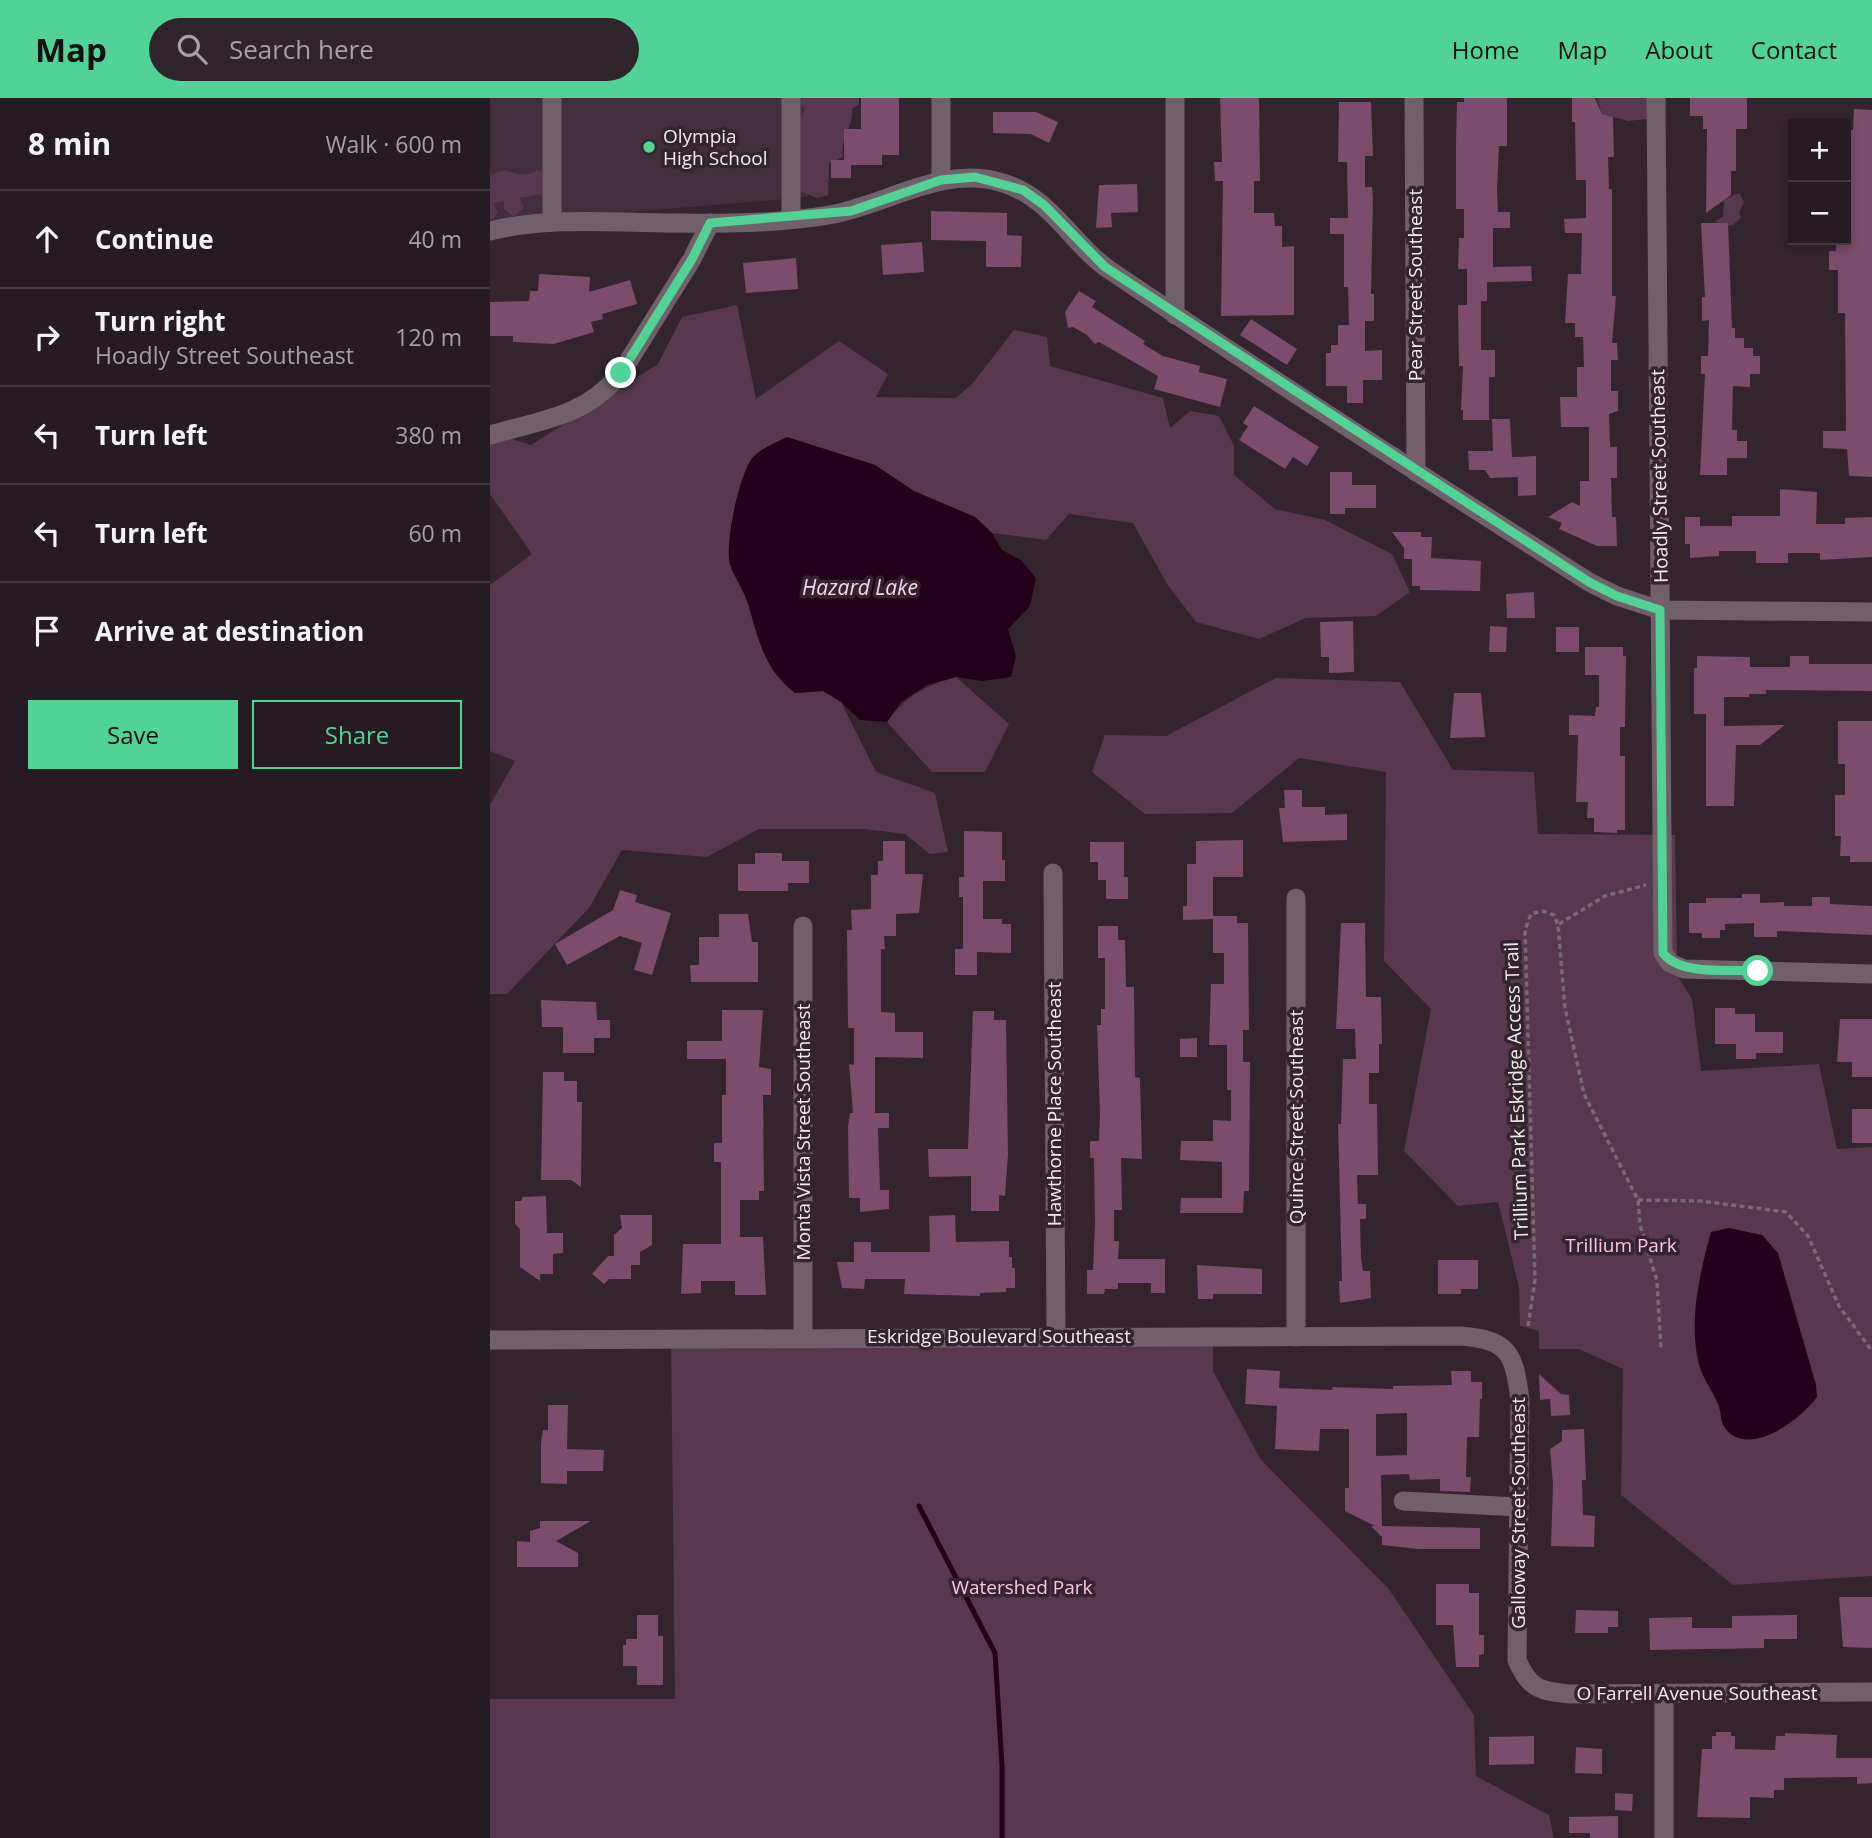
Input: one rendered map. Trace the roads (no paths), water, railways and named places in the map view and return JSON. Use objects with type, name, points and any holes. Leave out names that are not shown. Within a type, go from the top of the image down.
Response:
[{"type":"street","points":[[552,98],[552,221]]},
{"type":"street","points":[[791,98],[791,218]]},
{"type":"street","points":[[941,98],[941,180]]},
{"type":"street","points":[[1175,98],[1175,315]]},
{"type":"street","name":"Pear Street Southeast","points":[[1414,98],[1416,472]]},
{"type":"street","name":"Hoadly Street Southeast","points":[[1656,98],[1663,953],[1670,963],[1684,969],[1872,974]]},
{"type":"street","points":[[490,231],[552,221],[710,223],[791,218],[851,211],[941,180],[975,177],[1023,190],[1044,205],[1105,267],[1175,315],[1589,582],[1617,596],[1660,610],[1872,612]]},
{"type":"street","points":[[490,435],[572,412],[593,402],[607,390],[692,259],[710,223]]},
{"type":"street","name":"Hawthorne Place Southeast","points":[[1053,873],[1056,1336]]},
{"type":"street","name":"Quince Street Southeast","points":[[1296,898],[1296,1337]]},
{"type":"street","name":"Monta Vista Street Southeast","points":[[803,926],[803,1337]]},
{"type":"street","name":"Eskridge Boulevard Southeast","points":[[490,1340],[1461,1336],[1493,1341],[1506,1349]]},
{"type":"street","name":"Galloway Street Southeast","points":[[1506,1349],[1513,1359],[1520,1400],[1517,1660],[1525,1679]]},
{"type":"street","points":[[1403,1501],[1519,1507]]},
{"type":"street","name":"O Farrell Avenue Southeast","points":[[1525,1679],[1536,1687],[1551,1692],[1872,1692]]},
{"type":"street","points":[[1664,1694],[1664,1838]]},
{"type":"water","name":"Hazard Lake","points":[[787,437],[875,465],[914,491],[975,517],[992,533],[1002,550],[1021,560],[1036,578],[1030,606],[1008,629],[1016,656],[1011,677],[982,681],[956,677],[927,685],[901,702],[887,722],[860,720],[841,702],[823,691],[795,693],[785,684],[764,653],[746,599],[730,565],[729,542],[734,508],[749,464],[761,450]]},
{"type":"water","points":[[1729,1228],[1762,1235],[1778,1253],[1816,1385],[1817,1397],[1799,1416],[1773,1433],[1759,1438],[1745,1439],[1733,1435],[1723,1425],[1716,1398],[1699,1366],[1695,1312],[1703,1263],[1711,1232]]},
{"type":"waterway","points":[[919,1506],[995,1653],[1002,1766],[1002,1838]]},
{"type":"place","name":"Olympia High School","points":[[649,147]]},
{"type":"park label","name":"Trillium Park","points":[[1621,1245]]},
{"type":"park label","name":"Watershed Park","points":[[1022,1587]]}]
